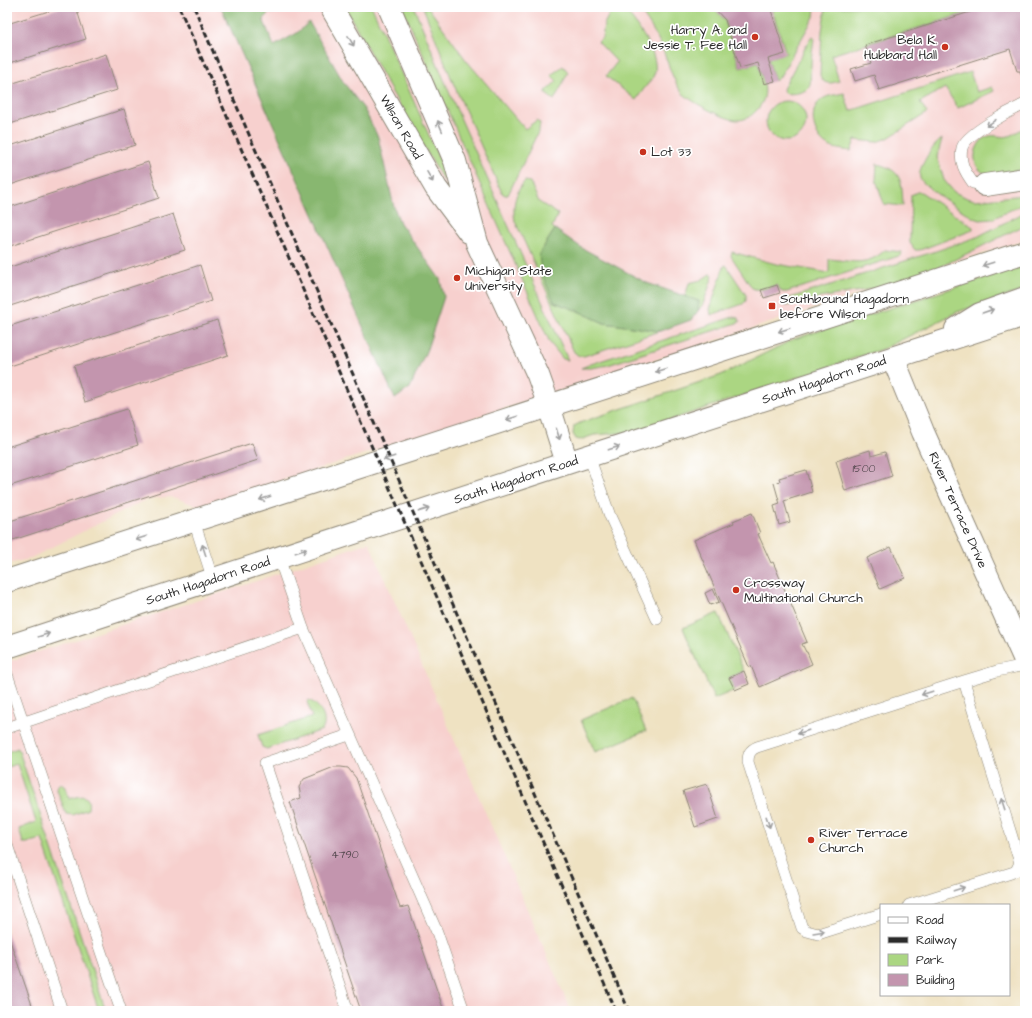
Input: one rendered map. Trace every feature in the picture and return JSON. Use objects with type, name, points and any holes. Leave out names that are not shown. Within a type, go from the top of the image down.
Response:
[{"type":"street","name":"Wilson Road","points":[[331,7],[436,188],[477,243]]},
{"type":"street","name":"Wilson Road","points":[[389,7],[454,161],[477,243],[538,375],[567,463]]},
{"type":"street","points":[[985,185],[1025,179]]},
{"type":"street","points":[[7,581],[1025,252]]},
{"type":"street","points":[[931,346],[980,314],[1025,298]]},
{"type":"street","name":"South Hagadorn Road","points":[[7,647],[567,463],[1025,315]]},
{"type":"street","name":"River Terrace Drive","points":[[893,358],[923,432],[1025,660]]},
{"type":"lane","points":[[985,185],[973,182],[965,171],[961,158],[962,146],[974,134],[999,117],[1025,104]]},
{"type":"lane","points":[[589,456],[610,516],[657,619]]},
{"type":"lane","points":[[194,521],[213,580]]},
{"type":"lane","points":[[279,558],[303,628],[437,932],[464,1011]]},
{"type":"lane","points":[[7,728],[303,628]]},
{"type":"lane","points":[[880,914],[818,934],[802,928],[748,762],[750,752],[757,747],[964,681],[997,671],[1025,665]]},
{"type":"lane","points":[[7,674],[121,1011]]},
{"type":"lane","points":[[912,904],[1016,871],[1020,863],[1020,858],[964,681]]},
{"type":"lane","points":[[348,1011],[265,763],[349,735]]},
{"type":"lane","points":[[7,846],[62,1011]]},
{"type":"shaded area","name":"Michigan State University","points":[[7,7],[1025,7],[1025,240],[200,507],[176,498],[167,497],[143,501],[29,559],[7,564]]},
{"type":"shaded area","points":[[369,542],[571,1011],[7,1011],[7,662],[245,585]]},
{"type":"green space","points":[[221,7],[294,7],[295,11],[269,13],[263,19],[274,46],[297,33],[309,22],[344,83],[364,109],[378,137],[394,207],[400,223],[440,279],[444,297],[427,349],[410,388],[395,399]]},
{"type":"green space","points":[[345,7],[372,7],[447,176],[446,180],[443,180],[382,75]]},
{"type":"green space","points":[[402,7],[414,7],[452,99],[568,360],[563,359],[550,343]]},
{"type":"green space","points":[[423,7],[428,7],[466,60],[525,129],[537,120],[540,123],[539,130],[508,195],[502,193],[454,85]]},
{"type":"green space","points":[[613,7],[623,7],[646,40],[654,60],[655,69],[653,77],[636,100],[606,76],[617,62],[598,42],[602,38],[604,24]]},
{"type":"green space","points":[[637,7],[713,7],[725,20],[740,68],[758,63],[765,90],[763,101],[758,109],[751,116],[745,119],[733,119],[716,114],[684,94],[680,90],[675,80],[662,48],[648,21]]},
{"type":"green space","points":[[771,7],[815,7],[814,17],[779,78],[775,81],[768,59],[786,53]]},
{"type":"green space","points":[[826,7],[864,7],[884,10],[890,7],[986,7],[831,55],[839,81],[827,83],[823,81],[820,75],[822,31]]},
{"type":"green space","points":[[813,36],[809,88],[803,92],[791,94],[784,93],[783,89],[811,37]]},
{"type":"green space","points":[[563,66],[568,72],[554,100],[546,94],[546,91],[557,81],[551,75]]},
{"type":"green space","points":[[970,72],[977,92],[992,87],[994,91],[958,108],[945,88],[920,102],[927,113],[888,138],[876,142],[855,140],[851,151],[827,145],[818,136],[815,130],[813,117],[816,105],[828,96],[844,93],[850,111]]},
{"type":"green space","points":[[786,101],[794,103],[800,107],[804,113],[806,121],[804,129],[800,135],[794,139],[786,141],[778,139],[772,135],[768,129],[766,121],[768,113],[772,107],[778,103]]},
{"type":"green space","points":[[1025,127],[1025,169],[996,175],[982,172],[975,160],[975,152],[980,142],[989,136],[1009,136]]},
{"type":"green space","points":[[942,139],[937,157],[944,180],[954,192],[975,200],[1025,195],[1025,203],[992,219],[980,220],[972,217],[928,187],[920,178],[920,170],[929,153]]},
{"type":"green space","points":[[877,164],[892,170],[896,174],[901,184],[903,206],[884,204],[876,180]]},
{"type":"green space","points":[[525,181],[530,182],[539,202],[558,214],[552,227],[555,229],[539,254],[554,302],[604,323],[660,331],[584,356],[579,356],[574,352],[515,221],[515,200]]},
{"type":"green space","points":[[921,192],[973,227],[973,230],[920,250],[915,250],[910,243],[911,195]]},
{"type":"green space","points":[[1025,212],[1025,225],[938,268],[877,288],[814,299],[786,306],[784,302],[787,299],[977,237]]},
{"type":"green space","points":[[555,229],[582,248],[647,283],[699,301],[698,311],[691,320],[660,331],[604,323],[554,302],[541,272],[539,254]]},
{"type":"green space","points":[[885,250],[902,252],[899,256],[787,292],[782,292],[777,285],[761,289],[752,288],[731,256],[732,252],[776,264],[829,273],[829,259],[853,262],[866,261],[872,259]]},
{"type":"green space","points":[[726,265],[746,295],[746,301],[743,304],[711,315],[710,309],[724,266]]},
{"type":"green space","points":[[1025,265],[1025,290],[957,312],[885,348],[634,432],[594,435],[580,440],[576,439],[573,434],[574,426],[582,422],[721,375],[794,339]]},
{"type":"green space","points":[[710,274],[713,276],[703,304],[698,311],[699,301],[685,297],[689,283],[701,280]]},
{"type":"green space","points":[[733,317],[738,318],[740,322],[608,365],[581,368],[591,364]]},
{"type":"green space","points":[[718,613],[744,671],[729,678],[735,690],[714,699],[683,628]]},
{"type":"green space","points":[[632,698],[646,731],[595,752],[581,720]]},
{"type":"green space","points":[[308,700],[316,705],[322,712],[324,717],[324,726],[322,730],[267,749],[262,747],[258,735],[312,717],[307,702]]},
{"type":"green space","points":[[18,748],[106,1011],[99,1011],[42,839],[23,843],[19,829],[36,822],[17,764],[7,767],[7,752]]},
{"type":"green space","points":[[60,783],[65,787],[69,799],[84,796],[88,800],[88,809],[73,815],[66,814],[57,790]]},
{"type":"building","points":[[62,7],[76,7],[86,39],[7,64],[7,24]]},
{"type":"building","name":"Harry A. and Jessie T. Fee Hall","points":[[713,7],[770,7],[785,54],[768,59],[775,81],[764,84],[758,63],[740,68],[725,20]]},
{"type":"building","name":"Bela K. Hubbard Hall","points":[[986,7],[1025,7],[1025,74],[1021,75],[1020,71],[1017,71],[1010,49],[879,90],[874,75],[855,81],[851,69],[871,63],[865,45]]},
{"type":"building","points":[[106,54],[117,90],[7,125],[7,85]]},
{"type":"building","points":[[124,109],[135,145],[7,186],[7,147]]},
{"type":"building","points":[[148,162],[159,198],[7,247],[7,208]]},
{"type":"building","points":[[173,214],[185,250],[7,307],[7,268]]},
{"type":"building","points":[[200,265],[211,301],[7,367],[7,327]]},
{"type":"building","points":[[777,285],[780,293],[764,298],[761,290]]},
{"type":"building","points":[[217,320],[228,355],[85,402],[74,366]]},
{"type":"building","points":[[127,409],[138,445],[7,487],[7,447]]},
{"type":"building","points":[[252,443],[258,460],[7,542],[7,522]]},
{"type":"building","points":[[870,450],[871,456],[885,452],[892,476],[845,491],[836,461]]},
{"type":"building","points":[[806,470],[812,492],[784,501],[790,522],[779,525],[774,506],[780,504],[774,483],[780,481],[779,478]]},
{"type":"building","points":[[752,513],[760,533],[758,534],[771,563],[773,562],[807,642],[802,644],[812,664],[760,687],[751,666],[749,667],[694,540],[734,523],[733,521]]},
{"type":"building","points":[[891,547],[905,578],[880,589],[867,558]]},
{"type":"building","points":[[713,589],[719,602],[710,605],[705,593]]},
{"type":"building","points":[[744,671],[749,684],[735,690],[729,678]]},
{"type":"building","points":[[334,767],[348,768],[356,778],[400,908],[408,906],[444,1011],[361,1011],[290,802],[301,798],[299,787],[304,779]]},
{"type":"building","points":[[707,784],[718,819],[695,827],[683,791]]},
{"type":"building","points":[[7,932],[34,1011],[7,1011]]},
{"type":"railway","points":[[179,7],[378,461],[616,1011]]},
{"type":"railway","points":[[194,7],[629,1011]]},
{"type":"place","name":"Harry A. and Jessie T. Fee Hall","points":[[755,37]]},
{"type":"place","name":"Bela K. Hubbard Hall","points":[[945,47]]},
{"type":"place","name":"Lot 33","points":[[643,152]]},
{"type":"place","name":"Michigan State University","points":[[457,278]]},
{"type":"place","name":"Southbound Hagadorn before Wilson","points":[[772,306]]},
{"type":"place","name":"Crossway Multinational Church","points":[[736,590]]},
{"type":"place","name":"River Terrace Church","points":[[811,840]]}]
